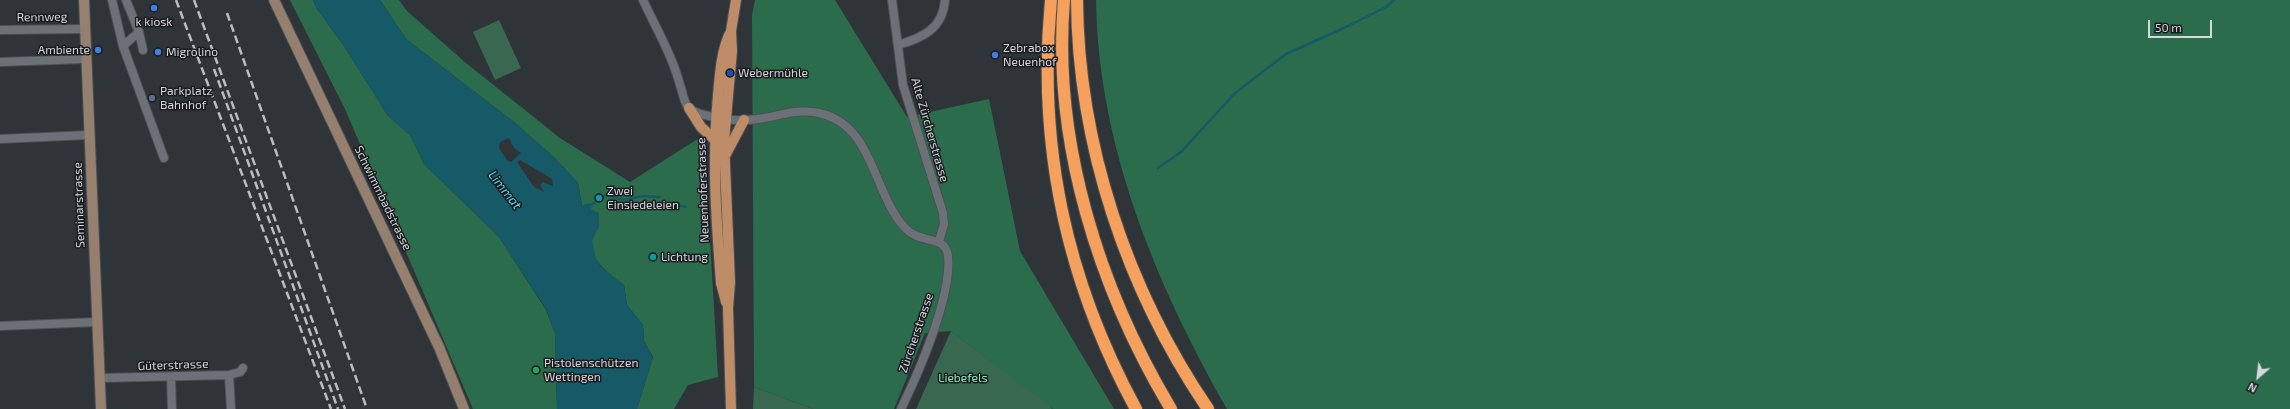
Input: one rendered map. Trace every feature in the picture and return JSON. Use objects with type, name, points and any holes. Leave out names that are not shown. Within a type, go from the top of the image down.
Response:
[{"type":"highway","points":[[1051,0],[1047,54],[1047,99],[1050,145],[1061,212],[1072,257],[1095,323],[1136,409]]},
{"type":"highway","points":[[1064,0],[1062,54],[1065,102],[1073,150],[1083,195],[1095,238],[1118,303],[1147,365],[1171,409]]},
{"type":"highway","points":[[1077,0],[1080,52],[1086,99],[1098,158],[1112,211],[1127,253],[1156,319],[1178,361],[1208,409]]},
{"type":"main road","name":"Seminarstrasse","points":[[84,0],[85,59],[102,409]]},
{"type":"main road","name":"Schwimmbadstrasse","points":[[274,0],[439,347],[464,409]]},
{"type":"main road","points":[[721,118],[732,51],[731,31],[736,0]]},
{"type":"main road","points":[[689,108],[701,127],[714,139]]},
{"type":"main road","name":"Neuenhoferstrasse","points":[[721,118],[714,139],[714,195],[721,283],[728,308]]},
{"type":"main road","name":"Neuenhoferstrasse","points":[[721,118],[725,156],[730,282],[728,308],[731,368],[731,409]]},
{"type":"main road","points":[[725,156],[744,120]]},
{"type":"street","points":[[112,0],[123,46],[164,158]]},
{"type":"street","points":[[126,0],[139,32],[143,50]]},
{"type":"street","points":[[643,0],[672,60],[684,100],[689,108],[721,118],[744,120],[806,111],[825,114],[841,122],[862,144],[880,188],[902,224],[919,238],[939,241]]},
{"type":"street","name":"Alte Zürcherstrasse","points":[[892,0],[903,86],[910,114],[943,213],[944,224],[939,241]]},
{"type":"street","points":[[898,45],[918,39],[928,34],[940,18],[945,0]]},
{"type":"street","name":"Rennweg","points":[[0,30],[84,29]]},
{"type":"street","points":[[123,46],[139,32]]},
{"type":"street","points":[[0,62],[85,59]]},
{"type":"street","points":[[0,139],[89,135]]},
{"type":"street","name":"Zürcherstrasse","points":[[901,409],[924,354],[943,297],[947,273],[948,254],[945,246],[939,241]]},
{"type":"street","points":[[0,326],[97,322]]},
{"type":"street","name":"Güterstrasse","points":[[100,378],[229,375],[240,372],[243,368]]},
{"type":"street","points":[[229,375],[231,409]]},
{"type":"street","points":[[171,377],[172,409]]},
{"type":"green space","points":[[290,0],[313,0],[317,9],[344,46],[388,116],[410,135],[424,164],[499,237],[546,310],[555,333],[557,409],[473,409],[345,109]]},
{"type":"green space","points":[[380,0],[399,0],[407,11],[466,63],[560,138],[630,182],[704,135],[718,377],[688,385],[674,409],[637,409],[653,357],[644,341],[643,325],[627,305],[624,285],[602,267],[594,255],[592,241],[599,226],[582,205],[578,183],[555,158],[514,122],[406,39]]},
{"type":"green space","points":[[755,0],[835,0],[907,117],[989,99],[1020,251],[1114,409],[1053,409],[951,331],[925,333],[894,409],[813,409],[754,387],[752,15]]},
{"type":"green space","points":[[1096,0],[2290,0],[2290,409],[1227,409],[1201,362],[1177,313],[1155,263],[1136,212],[1120,161],[1107,108],[1099,54]]},
{"type":"green space","points":[[499,20],[521,68],[495,80],[473,32]]},
{"type":"green space","name":"Liebefels","points":[[951,331],[1049,405],[1052,409],[916,409]]},
{"type":"green space","points":[[754,387],[813,409],[753,409]]},
{"type":"water","name":"Limmat","points":[[313,0],[380,0],[406,39],[514,122],[555,158],[578,183],[582,205],[591,203],[591,209],[599,213],[599,226],[592,241],[596,258],[601,267],[624,285],[627,305],[643,325],[644,341],[653,358],[637,409],[557,409],[555,333],[546,309],[499,237],[424,164],[410,135],[388,116],[344,46],[317,9]],"holes":[[[509,138],[514,148],[521,153],[511,162],[507,160],[499,148],[500,142]],[[520,160],[552,179],[553,186],[543,182],[540,185],[544,192],[534,187],[517,162]]]},
{"type":"waterway","points":[[1158,168],[1181,152],[1235,93],[1286,54],[1344,28],[1386,7],[1394,0]]},
{"type":"waterway","points":[[589,208],[599,198],[606,195],[625,200],[642,196],[659,197]]},
{"type":"waterway","points":[[672,204],[686,207]]},
{"type":"railway","points":[[176,0],[331,409]]},
{"type":"railway","points":[[194,0],[345,409]]},
{"type":"railway","points":[[227,13],[367,409]]},
{"type":"railway","points":[[214,69],[338,409]]},
{"type":"place","name":"k kiosk","points":[[154,8]]},
{"type":"place","name":"Ambiente","points":[[98,50]]},
{"type":"place","name":"Migrolino","points":[[158,52]]},
{"type":"place","name":"Zebrabox Neuenhof","points":[[995,55]]},
{"type":"place","name":"Webermühle","points":[[730,73]]},
{"type":"place","name":"Parkplatz Bahnhof","points":[[152,98]]},
{"type":"place","name":"Zwei Einsiedeleien","points":[[599,198]]},
{"type":"place","name":"Lichtung","points":[[653,257]]},
{"type":"place","name":"Pistolenschützen Wettingen","points":[[536,370]]}]
